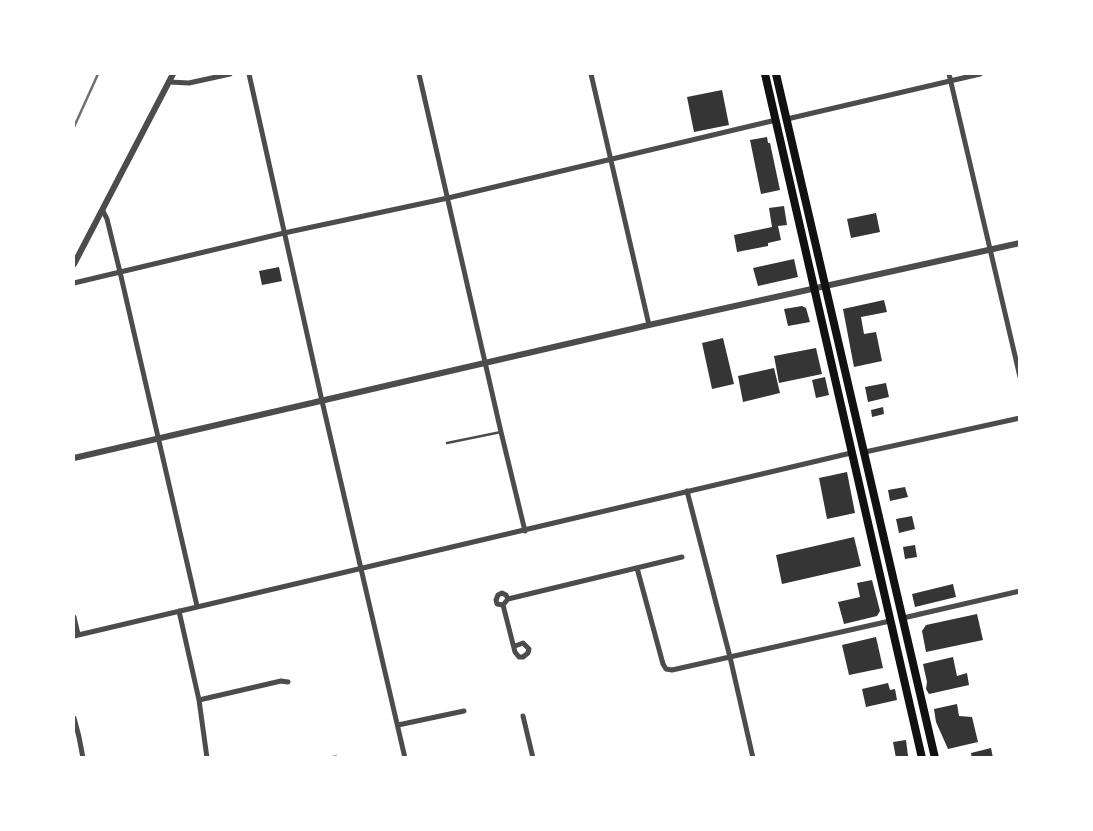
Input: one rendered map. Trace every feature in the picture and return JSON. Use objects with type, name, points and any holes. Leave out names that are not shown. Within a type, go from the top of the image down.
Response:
[{"type":"main road","points":[[765,74],[922,758]]},
{"type":"main road","points":[[776,74],[935,758]]},
{"type":"street","points":[[74,264],[173,74]]},
{"type":"street","points":[[169,82],[189,83],[230,74]]},
{"type":"street","points":[[248,74],[405,758]]},
{"type":"street","points":[[419,74],[526,531]]},
{"type":"street","points":[[591,74],[649,325]]},
{"type":"street","points":[[787,119],[950,77],[980,74]]},
{"type":"street","points":[[950,77],[1020,377]]},
{"type":"street","points":[[74,283],[776,120]]},
{"type":"street","points":[[103,211],[120,272],[197,606]]},
{"type":"street","points":[[74,458],[649,325],[1020,243]]},
{"type":"street","points":[[865,452],[1020,418]]},
{"type":"street","points":[[74,617],[76,635],[851,453]]},
{"type":"street","points":[[687,491],[753,758]]},
{"type":"street","points":[[503,605],[508,599],[682,557]]},
{"type":"street","points":[[637,568],[666,669],[672,670],[890,621]]},
{"type":"street","points":[[904,618],[1020,590]]},
{"type":"street","points":[[503,605],[497,604],[498,596],[502,593],[508,599]]},
{"type":"street","points":[[503,605],[514,646]]},
{"type":"street","points":[[179,611],[199,700],[207,758]]},
{"type":"street","points":[[199,700],[281,681],[288,682]]},
{"type":"street","points":[[398,725],[464,711]]},
{"type":"street","points":[[523,716],[533,758]]},
{"type":"street","points":[[74,718],[83,758]]},
{"type":"lane","points":[[447,443],[501,432]]},
{"type":"building","points":[[722,90],[729,125],[694,132],[687,97]]},
{"type":"building","points":[[767,137],[780,190],[761,194],[750,140]]},
{"type":"building","points":[[784,206],[787,225],[778,226],[781,240],[768,243],[768,246],[737,252],[734,235],[772,227],[769,208]]},
{"type":"building","points":[[876,213],[880,232],[851,238],[847,219]]},
{"type":"building","points":[[794,259],[798,277],[758,286],[753,268]]},
{"type":"building","points":[[279,267],[282,281],[262,285],[259,271]]},
{"type":"building","points":[[884,300],[887,312],[861,317],[864,334],[876,332],[882,361],[854,367],[843,309]]},
{"type":"building","points":[[802,306],[806,308],[810,322],[788,326],[784,309]]},
{"type":"building","points":[[723,338],[734,384],[712,389],[702,343]]},
{"type":"building","points":[[816,348],[822,374],[779,383],[774,356]]},
{"type":"building","points":[[774,368],[780,393],[743,402],[738,376]]},
{"type":"building","points":[[825,377],[829,395],[816,398],[812,380]]},
{"type":"building","points":[[886,383],[889,397],[868,402],[865,387]]},
{"type":"building","points":[[883,407],[884,414],[872,417],[871,410]]},
{"type":"building","points":[[847,472],[855,513],[827,519],[819,478]]},
{"type":"building","points":[[905,487],[908,497],[890,501],[888,490]]},
{"type":"building","points":[[912,516],[915,529],[899,533],[896,519]]},
{"type":"building","points":[[854,537],[861,566],[782,584],[776,555]]},
{"type":"building","points":[[915,545],[917,557],[905,559],[903,547]]},
{"type":"building","points":[[872,580],[880,611],[877,616],[844,624],[838,602],[860,597],[857,583]]},
{"type":"building","points":[[953,584],[956,597],[915,607],[912,594]]},
{"type":"building","points":[[977,614],[983,640],[926,652],[922,631],[926,625]]},
{"type":"building","points":[[876,637],[883,668],[849,675],[842,645]]},
{"type":"building","points":[[953,657],[957,676],[967,673],[969,685],[929,694],[923,664]]},
{"type":"building","points":[[888,683],[890,690],[895,689],[897,700],[866,707],[862,689]]},
{"type":"building","points":[[957,704],[959,716],[972,717],[978,742],[948,749],[936,722],[934,709]]},
{"type":"building","points":[[906,740],[908,756],[896,758],[893,742]]},
{"type":"building","points":[[991,748],[993,758],[972,758],[971,753]]},
{"type":"railway","points":[[74,127],[98,74]]}]
